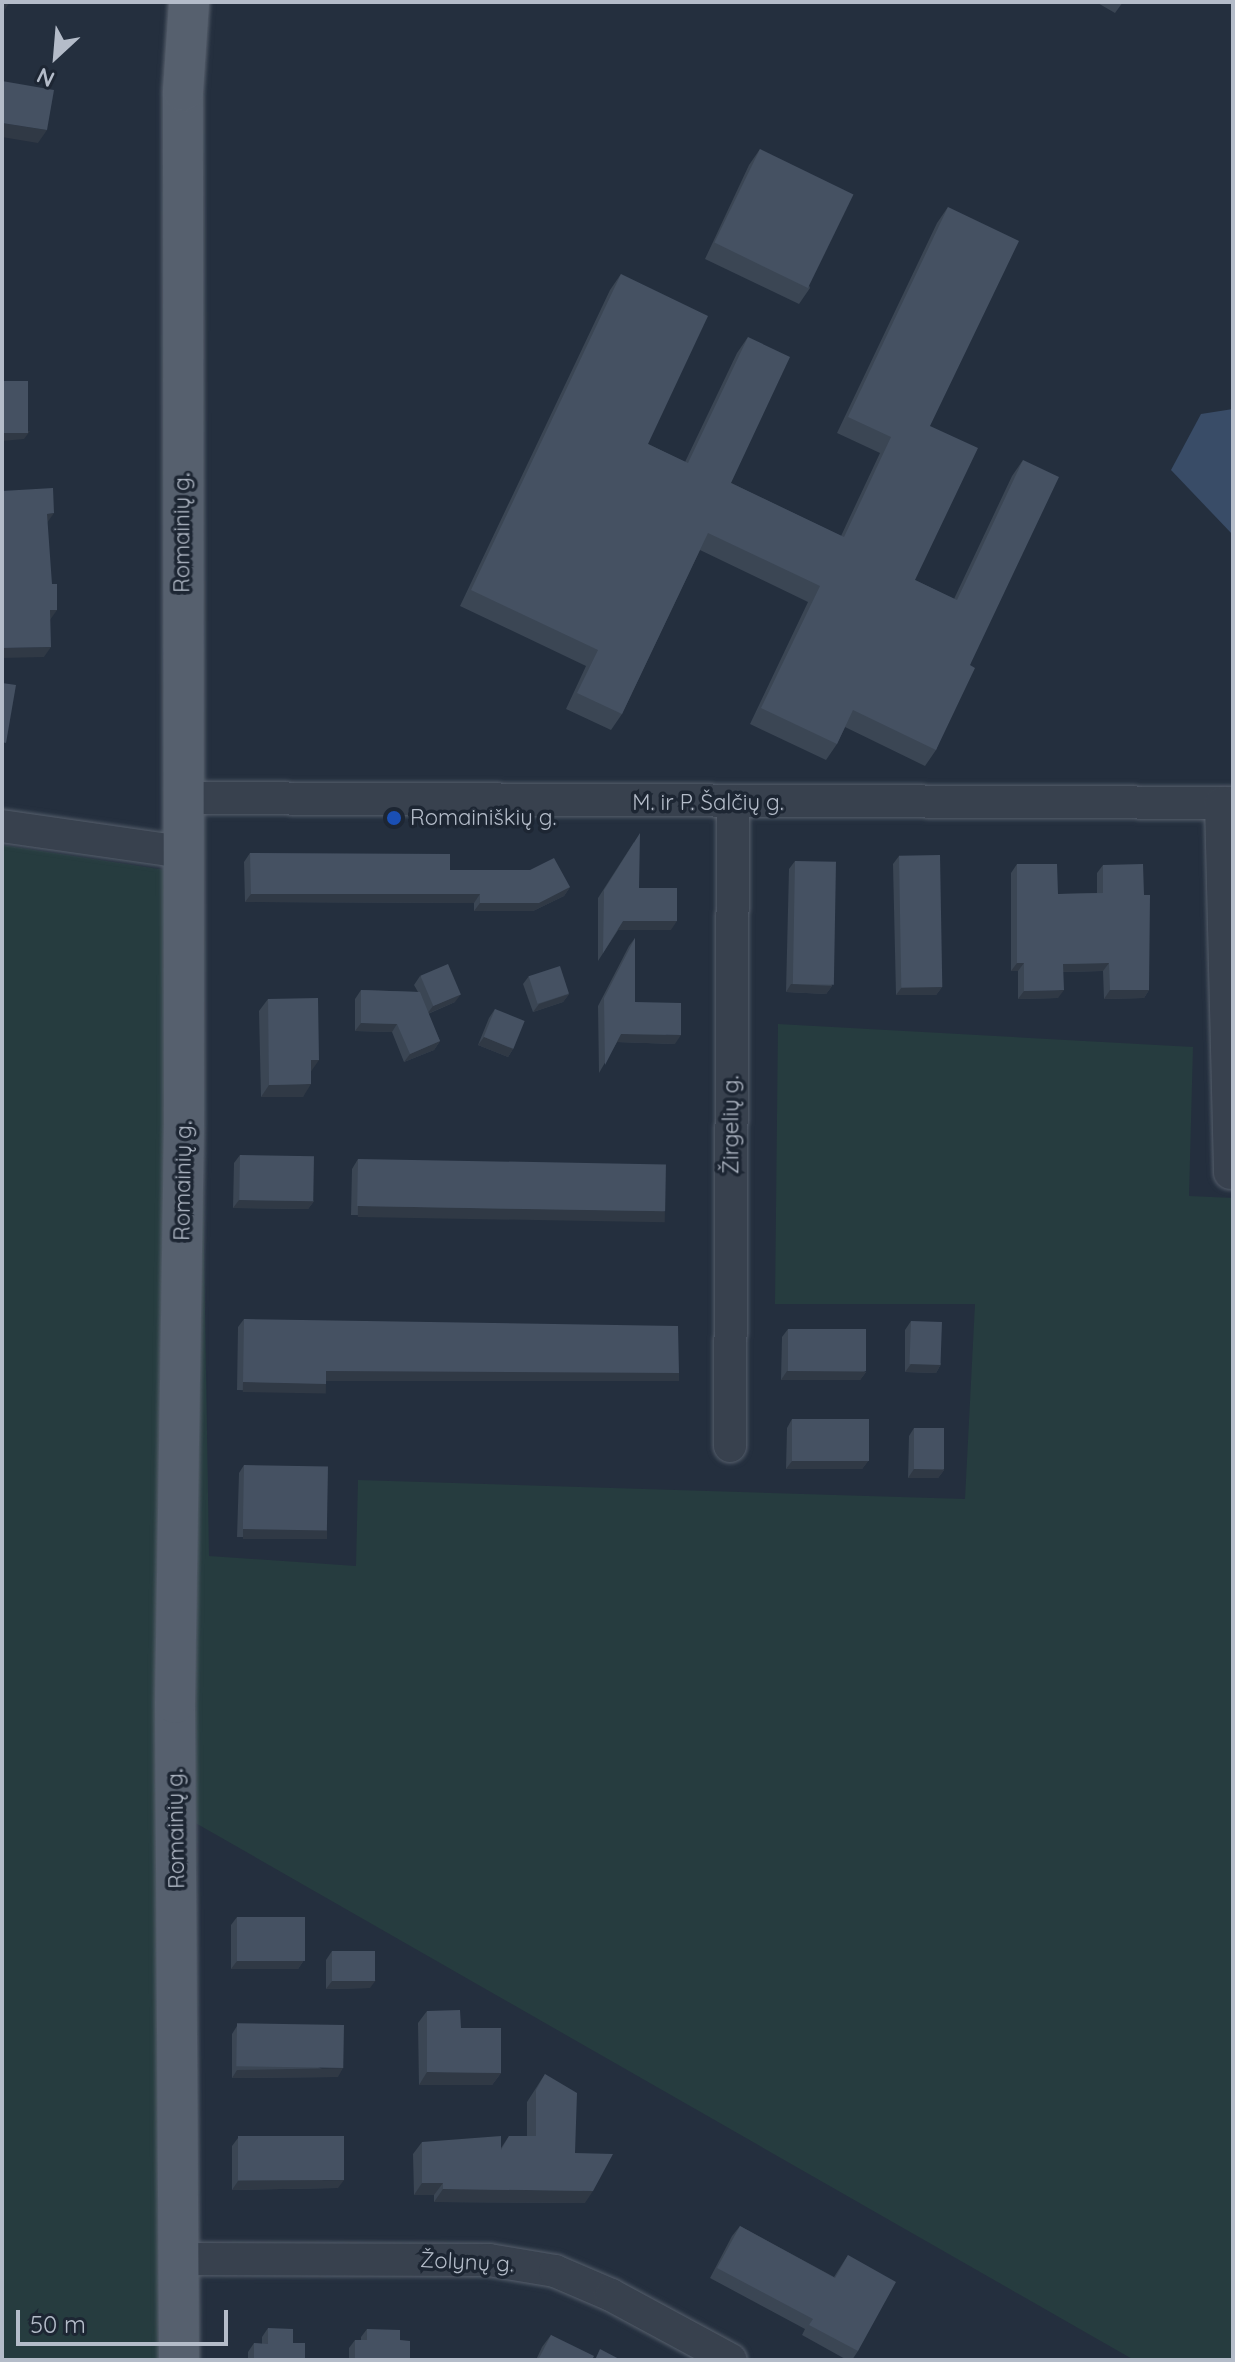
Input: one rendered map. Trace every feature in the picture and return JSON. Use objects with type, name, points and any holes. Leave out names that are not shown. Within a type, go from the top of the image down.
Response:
[{"type":"main road","name":"Romainių g.","points":[[179,2360],[175,1703],[184,1124],[183,91],[189,2]]},
{"type":"street","name":"M. ir P. Šalčių g.","points":[[182,798],[733,804],[1227,803]]},
{"type":"street","points":[[1227,803],[1230,1173]]},
{"type":"street","name":"Žirgelių g.","points":[[730,1446],[733,804]]},
{"type":"street","points":[[2,826],[182,852]]},
{"type":"street","name":"Žolynų g.","points":[[180,2259],[489,2260],[555,2271],[611,2295],[731,2360]]},
{"type":"green space","points":[[2,845],[198,875],[209,1556],[356,1566],[358,1480],[965,1499],[975,1304],[775,1304],[778,1024],[1193,1047],[1189,1196],[1233,1198],[1233,2360],[1134,2360],[185,1817],[179,2360],[2,2360]]},
{"type":"water","points":[[1233,409],[1233,535],[1171,470],[1201,414]]},
{"type":"building","points":[[2,81],[54,90],[47,130],[2,123]]},
{"type":"building","points":[[760,149],[853,195],[808,288],[714,242]]},
{"type":"building","points":[[948,207],[1019,241],[930,426],[978,448],[915,580],[957,600],[1023,460],[1059,477],[970,665],[975,668],[936,750],[853,710],[837,744],[761,708],[820,586],[708,533],[622,714],[577,693],[598,650],[471,590],[621,274],[708,316],[648,444],[688,463],[748,337],[790,357],[731,483],[844,537],[891,437],[848,417]]},
{"type":"building","points":[[2,381],[28,381],[28,433],[2,433]]},
{"type":"building","points":[[53,488],[54,513],[47,514],[52,584],[57,584],[57,610],[50,610],[51,647],[2,648],[2,491]]},
{"type":"building","points":[[2,683],[16,685],[6,743],[2,742]]},
{"type":"building","points":[[640,833],[639,888],[677,888],[677,921],[623,921],[603,953],[604,890]]},
{"type":"building","points":[[250,853],[450,854],[450,870],[530,870],[554,858],[570,887],[539,903],[480,903],[480,894],[251,894]]},
{"type":"building","points":[[940,855],[942,987],[901,988],[899,856]]},
{"type":"building","points":[[795,861],[836,862],[834,985],[793,984]]},
{"type":"building","points":[[1017,864],[1057,864],[1058,894],[1103,893],[1103,865],[1143,864],[1144,895],[1150,895],[1149,990],[1110,990],[1109,963],[1063,964],[1064,990],[1024,991],[1024,963],[1017,963]]},
{"type":"building","points":[[635,938],[635,1002],[681,1003],[681,1035],[621,1034],[605,1065],[604,998]]},
{"type":"building","points":[[448,964],[461,994],[433,1006],[420,976]]},
{"type":"building","points":[[560,966],[569,994],[538,1004],[529,976]]},
{"type":"building","points":[[361,990],[420,992],[440,1041],[410,1054],[397,1024],[361,1023]]},
{"type":"building","points":[[318,998],[319,1060],[311,1060],[311,1084],[269,1085],[268,999]]},
{"type":"building","points":[[495,1009],[525,1021],[513,1049],[484,1037]]},
{"type":"building","points":[[240,1155],[314,1156],[313,1201],[239,1200]]},
{"type":"building","points":[[358,1159],[666,1164],[665,1211],[357,1206]]},
{"type":"building","points":[[244,1319],[678,1326],[679,1373],[326,1371],[326,1384],[243,1382]]},
{"type":"building","points":[[911,1321],[942,1322],[940,1365],[909,1364]]},
{"type":"building","points":[[788,1329],[866,1329],[866,1371],[788,1371]]},
{"type":"building","points":[[792,1419],[869,1419],[869,1461],[792,1461]]},
{"type":"building","points":[[914,1428],[944,1428],[944,1469],[914,1469]]},
{"type":"building","points":[[244,1465],[328,1466],[327,1530],[243,1529]]},
{"type":"building","points":[[237,1917],[305,1917],[305,1961],[237,1961]]},
{"type":"building","points":[[332,1951],[375,1951],[375,1981],[332,1981]]},
{"type":"building","points":[[460,2010],[461,2028],[501,2028],[501,2073],[427,2072],[427,2011]]},
{"type":"building","points":[[237,2023],[344,2025],[343,2068],[236,2066]]},
{"type":"building","points":[[545,2074],[577,2093],[575,2153],[613,2154],[593,2191],[443,2189],[443,2183],[422,2183],[422,2142],[501,2136],[501,2150],[509,2136],[536,2136],[536,2090]]},
{"type":"building","points":[[238,2136],[344,2136],[344,2180],[238,2180]]},
{"type":"building","points":[[740,2226],[835,2278],[848,2255],[896,2282],[858,2351],[809,2325],[813,2319],[717,2268]]},
{"type":"building","points":[[268,2328],[293,2329],[293,2343],[305,2343],[305,2360],[254,2360],[254,2343],[268,2344]]},
{"type":"building","points":[[367,2329],[400,2330],[400,2340],[410,2341],[410,2360],[355,2360],[355,2340],[367,2340]]},
{"type":"building","points":[[551,2335],[594,2356],[592,2360],[538,2360]]},
{"type":"building","points":[[600,2349],[621,2360],[595,2360]]},
{"type":"place","name":"Romainiškių g.","points":[[394,818]]}]
